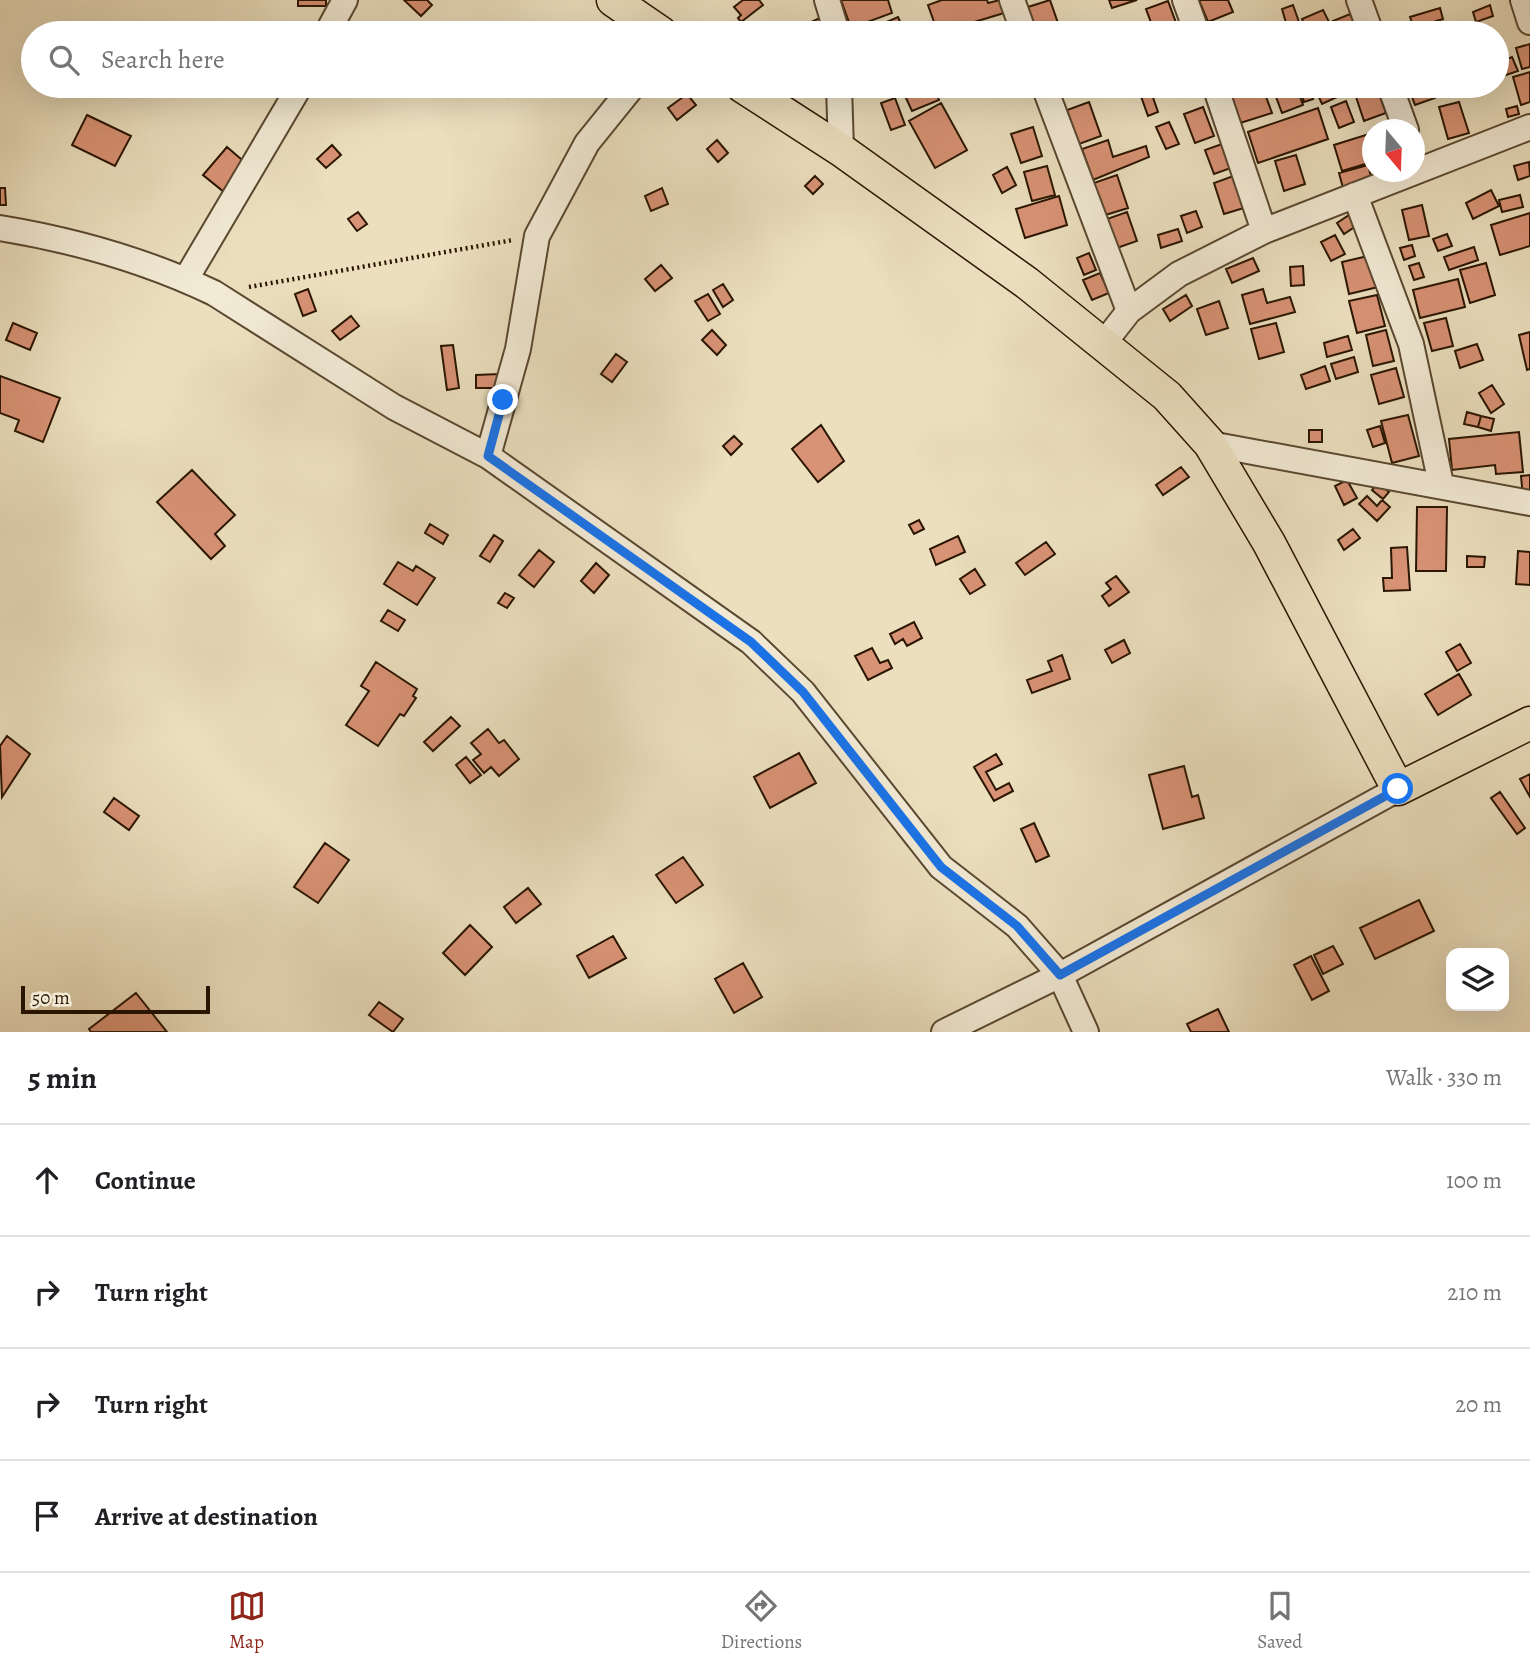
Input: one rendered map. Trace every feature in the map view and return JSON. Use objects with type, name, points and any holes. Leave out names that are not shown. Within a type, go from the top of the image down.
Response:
[{"type":"main road","points":[[626,5],[647,21]]},
{"type":"main road","points":[[761,98],[841,149],[1104,343],[1167,396],[1210,443],[1269,543],[1398,789],[1530,723]]},
{"type":"street","points":[[334,21],[345,0]]},
{"type":"street","points":[[827,0],[833,21]]},
{"type":"street","points":[[1012,0],[1020,21]]},
{"type":"street","points":[[1185,0],[1193,21]]},
{"type":"street","points":[[1359,0],[1367,21]]},
{"type":"street","points":[[1523,0],[1530,22]]},
{"type":"street","points":[[186,279],[293,98]]},
{"type":"street","points":[[488,456],[518,349],[537,236],[587,143],[623,98]]},
{"type":"street","points":[[839,98],[841,149]]},
{"type":"street","points":[[1049,98],[1129,311]]},
{"type":"street","points":[[1218,98],[1264,231]]},
{"type":"street","points":[[1394,98],[1402,119]]},
{"type":"street","points":[[1425,160],[1529,134]]},
{"type":"street","points":[[1104,343],[1129,311],[1179,274],[1264,231],[1355,195],[1380,182]]},
{"type":"street","points":[[1355,195],[1411,344],[1441,484]]},
{"type":"street","points":[[0,228],[60,238],[186,279],[214,293],[394,407],[488,456],[751,642],[803,692],[941,867],[1017,926],[1060,975],[1086,1032]]},
{"type":"street","points":[[1210,443],[1441,484],[1530,503]]},
{"type":"street","points":[[944,1032],[1060,975],[1398,789]]},
{"type":"path","points":[[214,293],[537,236]]},
{"type":"building","points":[[298,0],[326,0],[326,6],[298,6]]},
{"type":"building","points":[[404,0],[427,0],[432,5],[421,16]]},
{"type":"building","points":[[743,0],[759,0],[763,5],[742,21],[738,18],[741,15],[734,7]]},
{"type":"building","points":[[841,0],[888,0],[892,13],[870,21],[848,21]]},
{"type":"building","points":[[942,0],[987,0],[988,3],[1000,0],[1004,13],[978,21],[934,21],[928,5]]},
{"type":"building","points":[[1050,0],[1057,21],[1033,21],[1028,7]]},
{"type":"building","points":[[1109,0],[1137,0],[1112,8]]},
{"type":"building","points":[[1199,0],[1228,0],[1233,12],[1208,21]]},
{"type":"building","points":[[1168,1],[1175,21],[1150,21],[1146,9]]},
{"type":"building","points":[[1293,5],[1299,21],[1286,21],[1282,9]]},
{"type":"building","points":[[1490,5],[1493,16],[1476,21],[1473,12]]},
{"type":"building","points":[[1440,8],[1443,19],[1411,21],[1410,17]]},
{"type":"building","points":[[1323,10],[1328,21],[1303,21],[1302,19]]},
{"type":"building","points":[[1350,14],[1353,21],[1333,21]]},
{"type":"building","points":[[824,16],[826,21],[813,21]]},
{"type":"building","points":[[1530,44],[1530,67],[1522,69],[1516,48]]},
{"type":"building","points":[[1512,57],[1518,71],[1509,74],[1509,58]]},
{"type":"building","points":[[1530,72],[1530,102],[1521,105],[1513,77]]},
{"type":"building","points":[[682,98],[690,98],[696,105],[677,120],[668,108]]},
{"type":"building","points":[[895,98],[905,125],[891,130],[881,103]]},
{"type":"building","points":[[906,98],[938,98],[939,100],[912,111]]},
{"type":"building","points":[[1142,98],[1153,98],[1158,112],[1148,116]]},
{"type":"building","points":[[1229,98],[1266,98],[1272,113],[1237,124]]},
{"type":"building","points":[[1276,98],[1300,98],[1303,105],[1282,113]]},
{"type":"building","points":[[1319,98],[1335,98],[1322,104]]},
{"type":"building","points":[[1356,98],[1380,98],[1386,113],[1363,119]]},
{"type":"building","points":[[1412,98],[1435,98],[1415,105]]},
{"type":"building","points":[[1346,101],[1354,122],[1339,128],[1331,107]]},
{"type":"building","points":[[1089,102],[1101,136],[1079,144],[1067,110]]},
{"type":"building","points":[[1459,102],[1469,133],[1448,139],[1439,107]]},
{"type":"building","points":[[941,103],[967,150],[935,168],[909,121]]},
{"type":"building","points":[[1517,106],[1519,114],[1508,117],[1506,109]]},
{"type":"building","points":[[1203,107],[1214,136],[1195,143],[1184,114]]},
{"type":"building","points":[[1318,108],[1328,139],[1258,163],[1248,132]]},
{"type":"building","points":[[87,115],[131,136],[115,166],[72,145]]},
{"type":"building","points":[[1169,122],[1179,144],[1166,149],[1156,127]]},
{"type":"building","points":[[1033,127],[1042,156],[1021,163],[1011,134]]},
{"type":"building","points":[[1362,136],[1362,165],[1342,171],[1334,145]]},
{"type":"building","points":[[717,140],[728,153],[718,162],[707,149]]},
{"type":"building","points":[[1108,140],[1113,157],[1146,146],[1149,157],[1093,180],[1082,149]]},
{"type":"building","points":[[1222,144],[1231,168],[1214,174],[1205,150]]},
{"type":"building","points":[[332,145],[341,155],[326,168],[317,159]]},
{"type":"building","points":[[227,147],[248,165],[224,192],[203,175]]},
{"type":"building","points":[[1296,155],[1305,184],[1284,191],[1275,161]]},
{"type":"building","points":[[1529,162],[1530,176],[1518,180],[1514,166]]},
{"type":"building","points":[[1047,166],[1055,195],[1032,201],[1024,172]]},
{"type":"building","points":[[1007,167],[1016,185],[1002,193],[993,175]]},
{"type":"building","points":[[1362,167],[1362,182],[1365,182],[1343,188],[1339,173]]},
{"type":"building","points":[[1117,175],[1128,208],[1099,217],[1088,185]]},
{"type":"building","points":[[1236,175],[1247,207],[1224,214],[1214,183]]},
{"type":"building","points":[[815,176],[823,184],[813,194],[805,186]]},
{"type":"building","points":[[0,188],[5,188],[6,205],[0,205]]},
{"type":"building","points":[[662,188],[668,204],[651,211],[645,196]]},
{"type":"building","points":[[1491,190],[1499,206],[1473,219],[1466,203]]},
{"type":"building","points":[[1520,195],[1523,207],[1502,212],[1499,200]]},
{"type":"building","points":[[1059,196],[1067,225],[1025,238],[1016,209]]},
{"type":"building","points":[[1422,205],[1429,236],[1409,240],[1402,210]]},
{"type":"building","points":[[1196,211],[1202,227],[1187,233],[1181,216]]},
{"type":"building","points":[[358,212],[367,224],[357,231],[348,219]]},
{"type":"building","points":[[1127,212],[1137,241],[1117,248],[1107,219]]},
{"type":"building","points":[[1352,213],[1359,224],[1344,234],[1337,223]]},
{"type":"building","points":[[1530,213],[1530,246],[1500,255],[1491,225]]},
{"type":"building","points":[[1178,229],[1182,241],[1161,248],[1158,235]]},
{"type":"building","points":[[1447,234],[1452,246],[1438,251],[1433,239]]},
{"type":"building","points":[[1335,235],[1345,254],[1331,261],[1321,242]]},
{"type":"building","points":[[1412,245],[1415,256],[1404,260],[1400,248]]},
{"type":"building","points":[[1474,247],[1478,260],[1449,270],[1444,257]]},
{"type":"building","points":[[1089,253],[1096,270],[1084,275],[1077,258]]},
{"type":"building","points":[[1372,255],[1378,287],[1349,294],[1342,262]]},
{"type":"building","points":[[1253,258],[1259,271],[1232,283],[1226,269]]},
{"type":"building","points":[[1419,263],[1424,277],[1414,280],[1409,266]]},
{"type":"building","points":[[1486,263],[1495,295],[1470,303],[1460,270]]},
{"type":"building","points":[[661,265],[672,278],[655,291],[645,279]]},
{"type":"building","points":[[1303,266],[1304,285],[1291,286],[1290,267]]},
{"type":"building","points":[[1100,273],[1109,293],[1092,300],[1083,280]]},
{"type":"building","points":[[1458,279],[1465,307],[1420,318],[1413,290]]},
{"type":"building","points":[[723,284],[733,300],[723,307],[713,290]]},
{"type":"building","points":[[308,289],[316,311],[303,316],[295,294]]},
{"type":"building","points":[[1263,289],[1267,303],[1290,297],[1295,312],[1250,324],[1242,295]]},
{"type":"building","points":[[708,294],[720,314],[708,321],[695,301]]},
{"type":"building","points":[[1186,295],[1192,306],[1170,321],[1163,309]]},
{"type":"building","points":[[1377,295],[1385,326],[1357,333],[1349,301]]},
{"type":"building","points":[[1219,301],[1228,328],[1206,335],[1197,309]]},
{"type":"building","points":[[351,316],[359,326],[340,340],[332,331]]},
{"type":"building","points":[[1446,318],[1453,346],[1432,351],[1424,323]]},
{"type":"building","points":[[13,323],[37,333],[30,350],[6,340]]},
{"type":"building","points":[[1276,323],[1284,352],[1259,359],[1251,329]]},
{"type":"building","points":[[712,330],[726,345],[717,355],[702,340]]},
{"type":"building","points":[[1386,330],[1394,361],[1373,366],[1366,335]]},
{"type":"building","points":[[1530,332],[1530,369],[1527,370],[1519,335]]},
{"type":"building","points":[[1348,336],[1352,350],[1327,357],[1324,343]]},
{"type":"building","points":[[1477,344],[1483,360],[1460,368],[1455,351]]},
{"type":"building","points":[[453,345],[459,388],[447,390],[441,346]]},
{"type":"building","points":[[616,354],[627,362],[612,382],[601,374]]},
{"type":"building","points":[[1354,357],[1358,372],[1336,379],[1331,364]]},
{"type":"building","points":[[1325,366],[1330,381],[1306,389],[1301,375]]},
{"type":"building","points":[[1396,368],[1404,397],[1379,404],[1371,375]]},
{"type":"building","points":[[499,374],[499,388],[476,388],[476,375]]},
{"type":"building","points":[[0,376],[60,398],[43,442],[15,431],[19,420],[0,413]]},
{"type":"building","points":[[1492,385],[1504,404],[1491,413],[1479,393]]},
{"type":"building","points":[[1467,412],[1481,416],[1478,427],[1464,424]]},
{"type":"building","points":[[1408,415],[1419,456],[1392,463],[1381,421]]},
{"type":"building","points":[[1481,416],[1494,419],[1491,431],[1478,427]]},
{"type":"building","points":[[821,425],[844,461],[818,482],[792,449]]},
{"type":"building","points":[[1380,426],[1385,443],[1373,447],[1367,430]]},
{"type":"building","points":[[1309,430],[1322,430],[1322,442],[1309,442]]},
{"type":"building","points":[[1519,432],[1523,472],[1496,474],[1495,465],[1452,470],[1449,439]]},
{"type":"building","points":[[734,436],[742,444],[731,455],[723,446]]},
{"type":"building","points":[[1181,467],[1189,477],[1163,495],[1156,485]]},
{"type":"building","points":[[192,470],[235,515],[215,534],[225,546],[211,559],[157,502]]},
{"type":"building","points":[[1530,475],[1530,496],[1523,497],[1521,476]]},
{"type":"building","points":[[1347,480],[1357,498],[1344,505],[1335,486]]},
{"type":"building","points":[[1378,483],[1389,492],[1383,499],[1372,490]]},
{"type":"building","points":[[1367,496],[1377,506],[1382,500],[1390,507],[1377,521],[1359,504]]},
{"type":"building","points":[[1417,507],[1447,507],[1446,571],[1416,571]]},
{"type":"building","points":[[919,520],[924,529],[914,534],[909,525]]},
{"type":"building","points":[[430,524],[448,535],[443,544],[425,533]]},
{"type":"building","points":[[1353,529],[1360,538],[1344,550],[1338,540]]},
{"type":"building","points":[[494,535],[503,541],[490,562],[480,556]]},
{"type":"building","points":[[958,536],[965,552],[936,565],[930,549]]},
{"type":"building","points":[[1046,542],[1055,554],[1025,575],[1016,563]]},
{"type":"building","points":[[1407,547],[1410,590],[1384,591],[1383,578],[1392,578],[1391,548]]},
{"type":"building","points":[[539,550],[554,562],[534,587],[519,575]]},
{"type":"building","points":[[1518,551],[1530,552],[1530,585],[1516,584]]},
{"type":"building","points":[[1467,556],[1485,557],[1484,567],[1467,567]]},
{"type":"building","points":[[398,562],[413,571],[416,566],[435,578],[417,605],[384,584]]},
{"type":"building","points":[[596,563],[609,575],[594,593],[581,581]]},
{"type":"building","points":[[975,569],[985,585],[970,594],[960,579]]},
{"type":"building","points":[[1116,576],[1129,592],[1109,606],[1102,596],[1111,589],[1106,583]]},
{"type":"building","points":[[505,593],[514,598],[507,608],[498,603]]},
{"type":"building","points":[[388,610],[405,620],[398,631],[381,621]]},
{"type":"building","points":[[914,622],[922,638],[907,646],[903,639],[895,644],[890,634]]},
{"type":"building","points":[[1124,640],[1130,653],[1112,663],[1105,650]]},
{"type":"building","points":[[1460,644],[1471,663],[1457,671],[1446,652]]},
{"type":"building","points":[[872,648],[880,663],[888,660],[892,668],[868,680],[855,656]]},
{"type":"building","points":[[1062,655],[1070,679],[1032,693],[1027,680],[1052,671],[1048,661]]},
{"type":"building","points":[[376,662],[417,689],[413,696],[416,698],[404,716],[400,714],[378,746],[346,725],[369,691],[361,686]]},
{"type":"building","points":[[1459,674],[1471,695],[1438,715],[1425,694]]},
{"type":"building","points":[[451,717],[460,726],[433,751],[424,742]]},
{"type":"building","points":[[488,729],[499,743],[504,740],[519,759],[499,776],[491,767],[484,773],[473,760],[481,754],[471,743]]},
{"type":"building","points":[[7,736],[30,754],[2,797],[0,746]]},
{"type":"building","points":[[799,753],[816,783],[770,808],[754,777]]},
{"type":"building","points":[[996,754],[1002,764],[986,772],[996,790],[1009,783],[1013,791],[994,801],[974,767]]},
{"type":"building","points":[[466,757],[481,775],[470,783],[456,765]]},
{"type":"building","points":[[1184,766],[1192,797],[1198,795],[1204,818],[1163,829],[1149,775]]},
{"type":"building","points":[[1530,774],[1530,797],[1520,779]]},
{"type":"building","points":[[1500,792],[1525,828],[1517,834],[1491,798]]},
{"type":"building","points":[[114,798],[139,816],[129,830],[104,812]]},
{"type":"building","points":[[1034,823],[1049,856],[1036,862],[1021,829]]},
{"type":"building","points":[[325,843],[349,860],[318,903],[294,887]]},
{"type":"building","points":[[683,857],[703,885],[676,903],[656,875]]},
{"type":"building","points":[[528,888],[541,904],[516,923],[504,907]]},
{"type":"building","points":[[1419,900],[1434,931],[1375,959],[1360,928]]},
{"type":"building","points":[[470,925],[492,947],[465,975],[443,953]]},
{"type":"building","points":[[613,936],[626,958],[589,978],[577,956]]},
{"type":"building","points":[[1333,946],[1343,964],[1323,974],[1314,955]]},
{"type":"building","points":[[1311,956],[1329,991],[1312,1000],[1294,965]]},
{"type":"building","points":[[743,963],[762,997],[734,1013],[715,979]]},
{"type":"building","points":[[136,993],[167,1032],[91,1032],[89,1029]]},
{"type":"building","points":[[379,1002],[403,1019],[393,1032],[369,1015]]},
{"type":"building","points":[[1218,1009],[1229,1032],[1191,1032],[1187,1024]]},
{"type":"route","points":[[503,400],[488,456],[751,642],[803,692],[941,867],[1017,926],[1060,975],[1398,789]]}]
